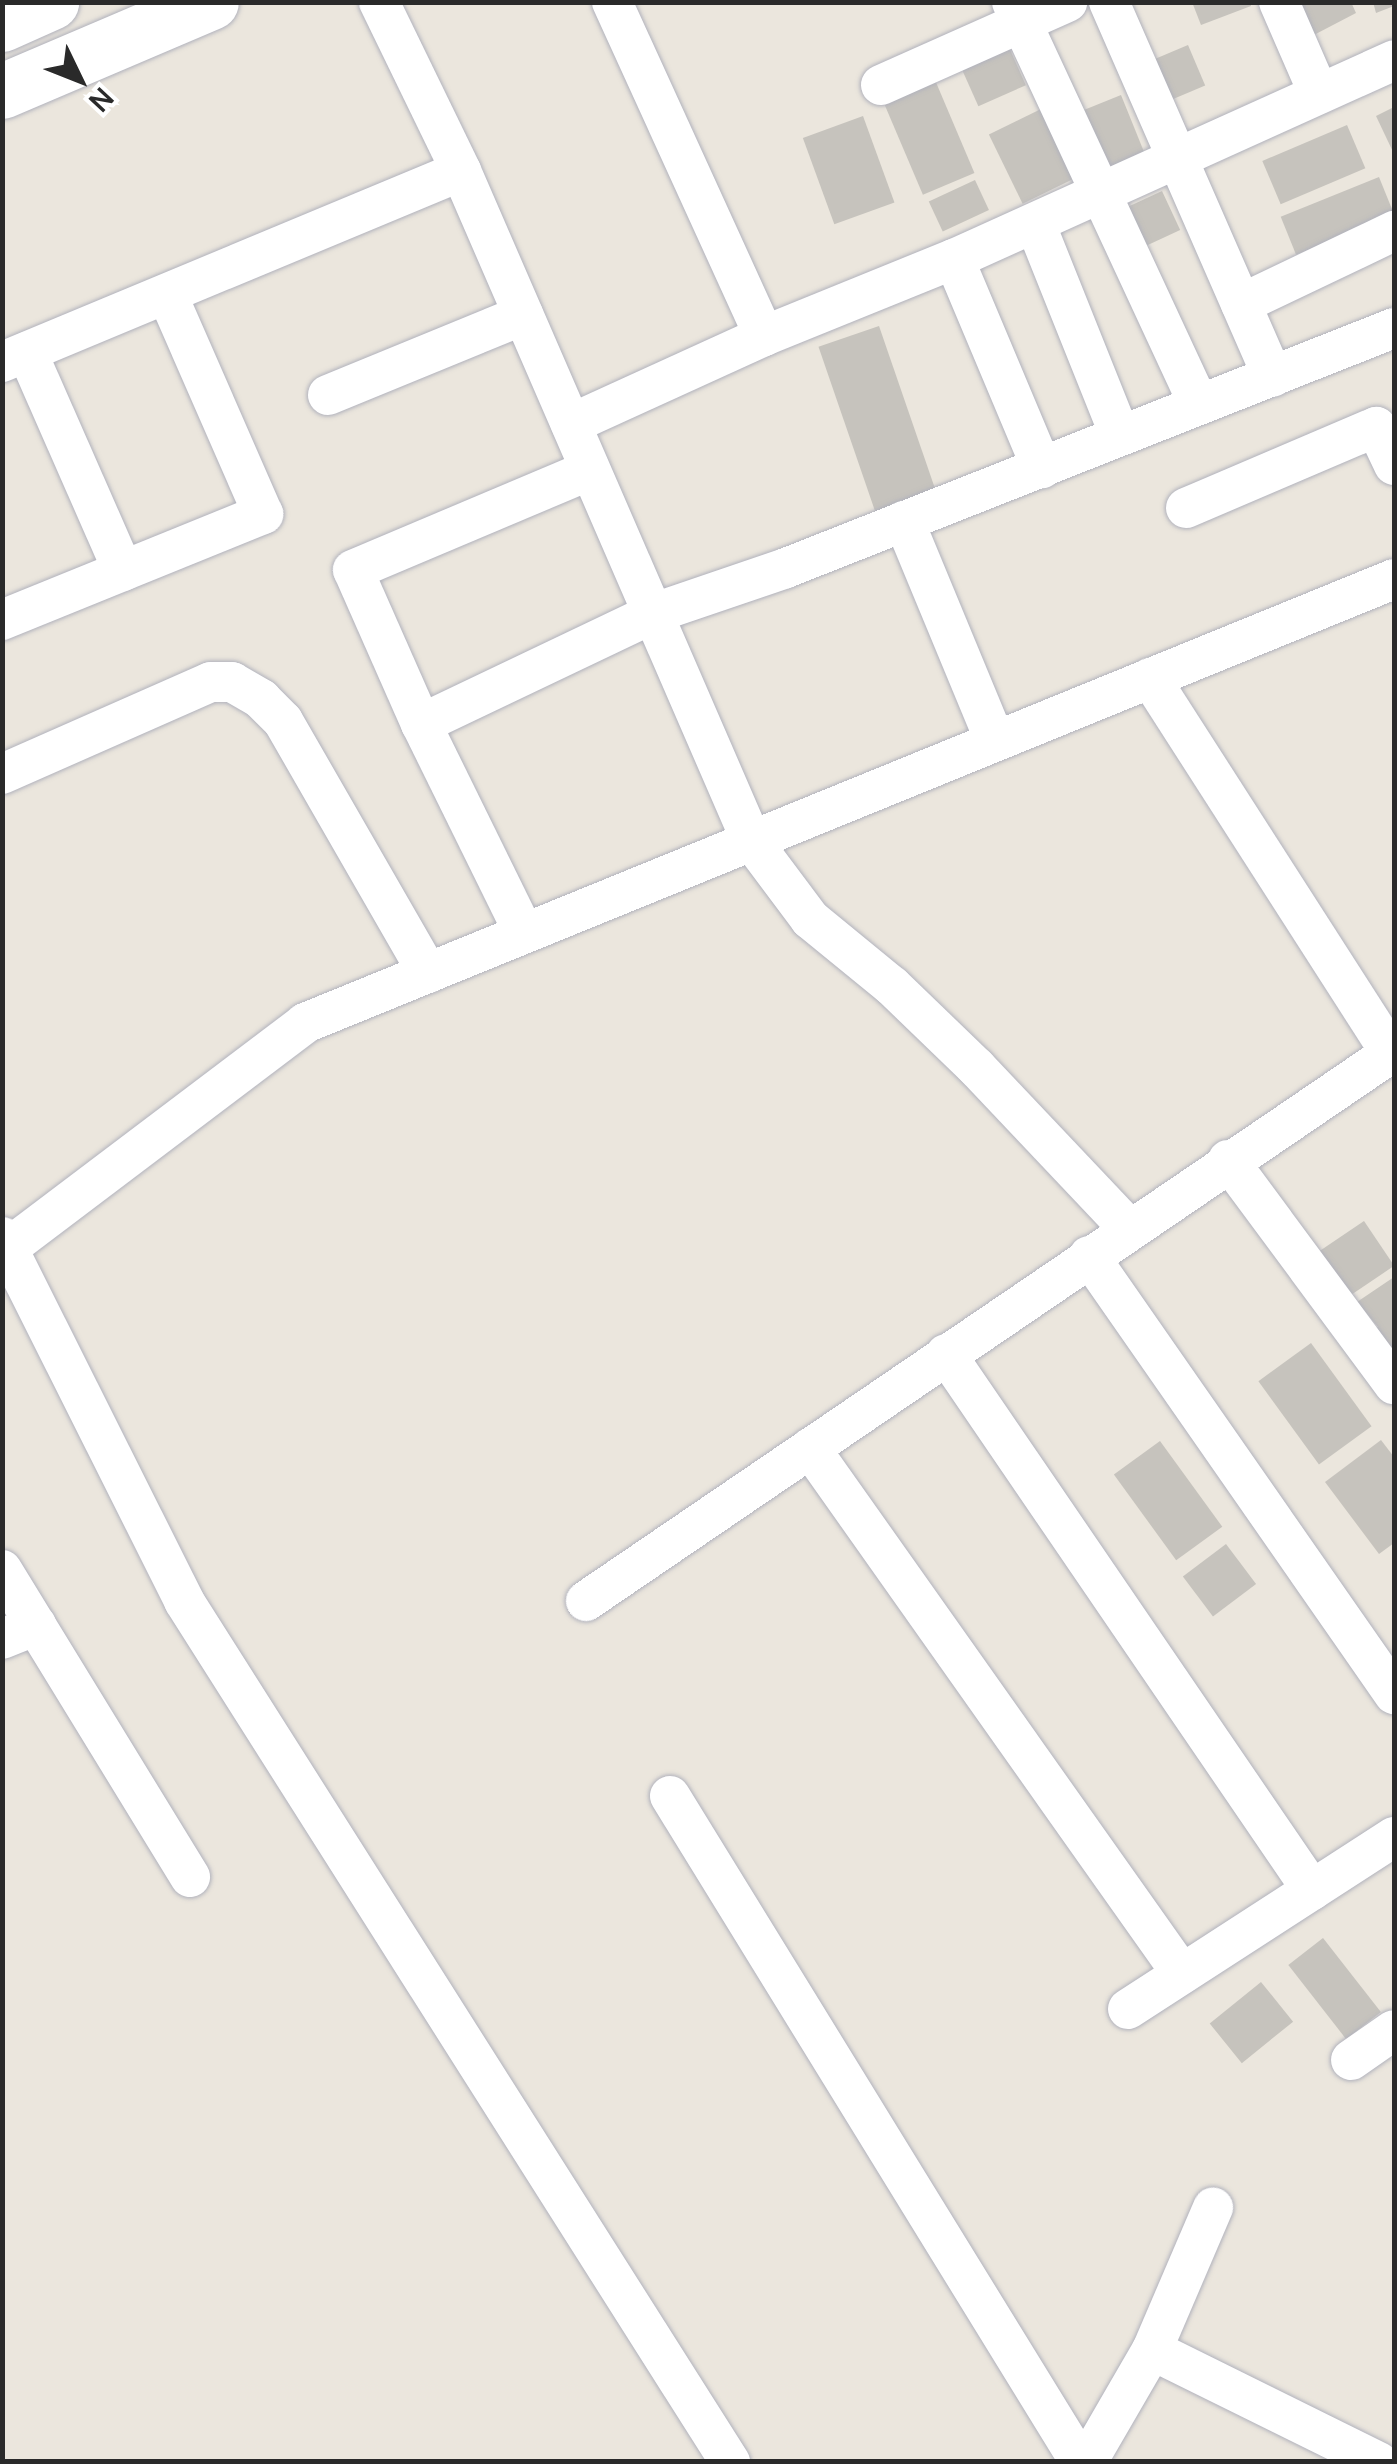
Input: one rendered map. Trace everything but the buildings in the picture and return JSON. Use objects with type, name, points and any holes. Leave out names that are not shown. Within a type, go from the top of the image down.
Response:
[{"type":"street","points":[[2,90],[211,2]]},
{"type":"street","points":[[379,2],[461,171],[751,840],[810,919],[892,986],[976,1067],[1129,1228]]},
{"type":"street","points":[[612,2],[764,336]]},
{"type":"street","points":[[881,86],[1016,13],[1067,2]]},
{"type":"street","points":[[1109,2],[1273,377]]},
{"type":"street","points":[[1279,2],[1319,94]]},
{"type":"street","points":[[1016,13],[1199,405]]},
{"type":"street","points":[[571,424],[764,336],[954,260],[1394,60]]},
{"type":"street","points":[[123,571],[15,357],[461,171]]},
{"type":"street","points":[[1035,223],[1120,436]]},
{"type":"street","points":[[1242,304],[1394,231]]},
{"type":"street","points":[[954,260],[1042,468]]},
{"type":"street","points":[[2,620],[263,514],[167,294]]},
{"type":"street","points":[[328,394],[523,315]]},
{"type":"street","points":[[421,724],[654,613],[1042,468],[1394,328]]},
{"type":"street","points":[[1186,508],[1385,423],[1394,465]]},
{"type":"street","points":[[524,934],[421,724],[353,570],[590,470]]},
{"type":"street","points":[[904,521],[995,741]]},
{"type":"street","points":[[730,2462],[184,1601],[5,1243],[305,1024],[1394,579]]},
{"type":"street","points":[[586,1601],[1228,1160],[1393,1052],[1150,678]]},
{"type":"street","points":[[2,774],[210,682],[232,682],[261,699],[283,721],[428,973]]},
{"type":"street","points":[[1228,1160],[1394,1384]]},
{"type":"street","points":[[1090,1256],[1394,1694]]},
{"type":"street","points":[[946,1354],[1312,1890]]},
{"type":"street","points":[[810,1448],[1182,1974]]},
{"type":"street","points":[[2,1570],[19,1632],[190,1877]]},
{"type":"street","points":[[670,1796],[1084,2462],[1152,2350],[1213,2208]]},
{"type":"street","points":[[1128,2008],[1394,1837]]},
{"type":"street","points":[[1351,2060],[1394,2030]]},
{"type":"street","points":[[1152,2350],[1379,2462]]}]
